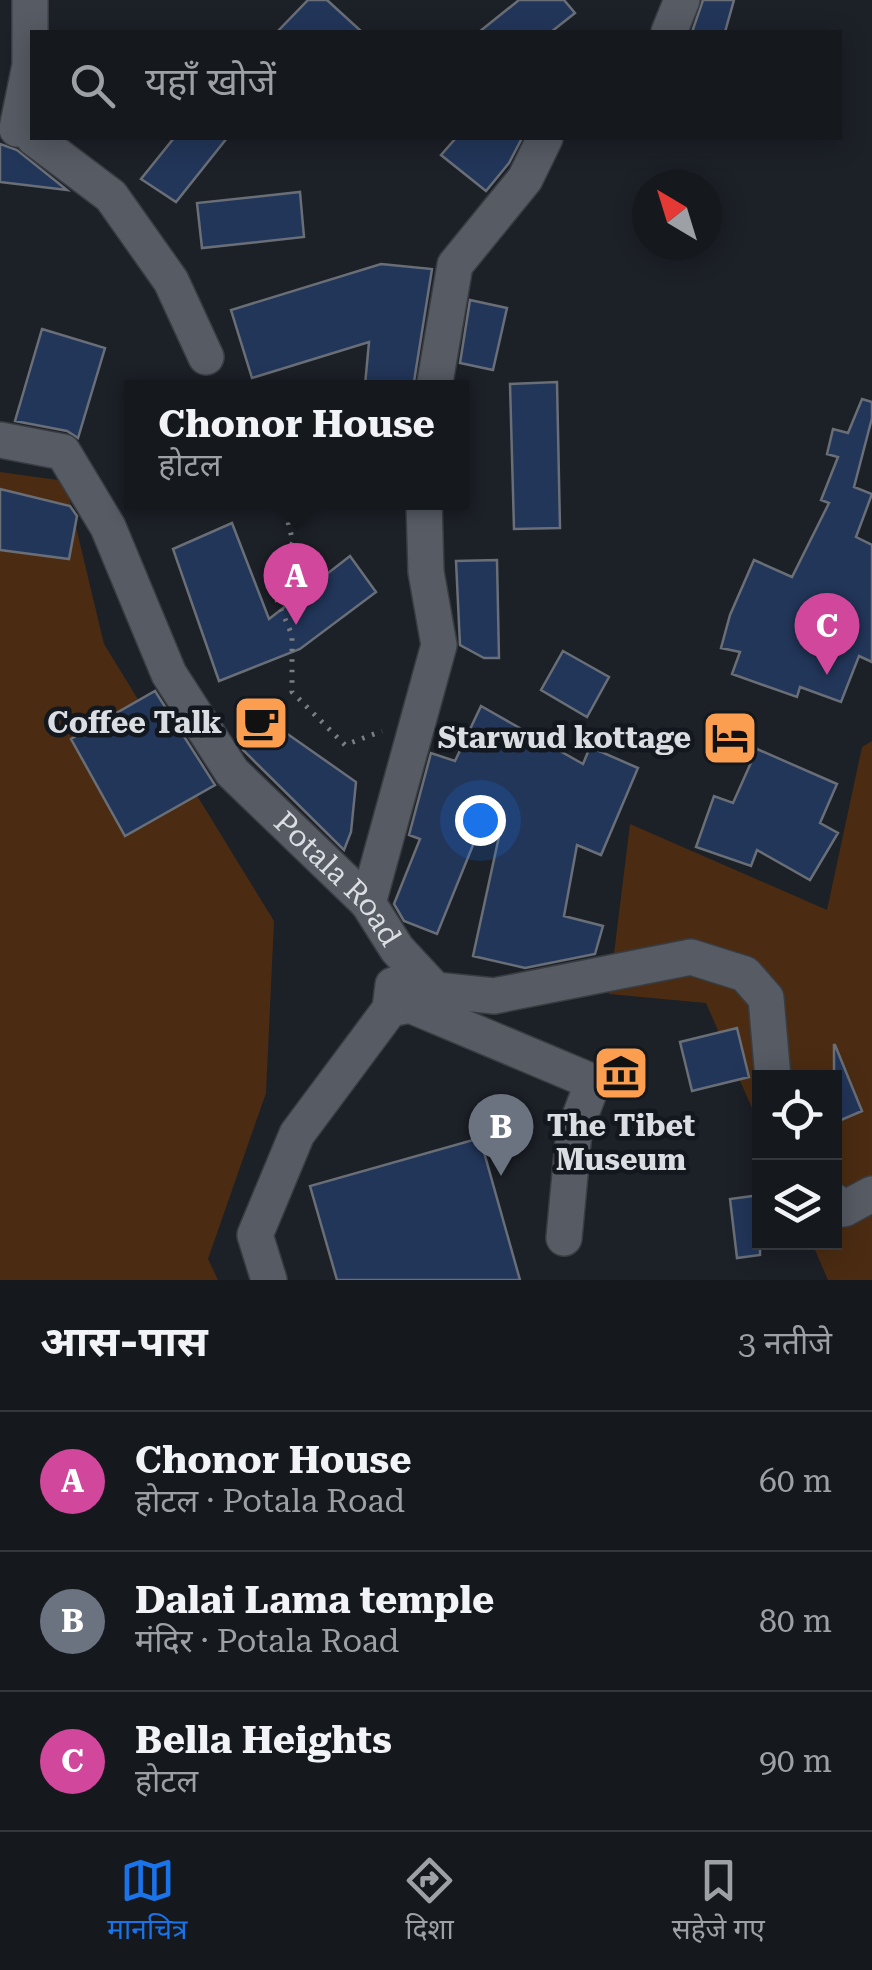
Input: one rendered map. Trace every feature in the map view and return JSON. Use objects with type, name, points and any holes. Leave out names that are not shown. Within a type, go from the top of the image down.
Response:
[{"type":"street","points":[[23,129],[30,65],[30,0]]},
{"type":"street","points":[[50,30],[53,0]]},
{"type":"street","points":[[671,30],[682,0]]},
{"type":"street","points":[[37,140],[111,196],[171,281],[206,357]]},
{"type":"street","points":[[435,380],[455,265],[525,178],[544,140]]},
{"type":"street","name":"Potala Road","points":[[0,440],[63,452],[108,526],[169,674],[232,772],[368,903],[397,949],[435,990],[494,996],[691,957],[745,974],[766,998],[772,1070]]},
{"type":"street","points":[[368,903],[439,645],[426,572],[424,510]]},
{"type":"street","points":[[269,1280],[255,1234],[297,1134],[390,1009],[397,949]]},
{"type":"street","points":[[390,1009],[410,1004],[593,1082],[574,1132],[564,1238]]},
{"type":"street","points":[[842,1207],[872,1194]]},
{"type":"path","points":[[286,510],[293,542],[270,586],[292,635],[292,692],[345,745],[422,716]]},
{"type":"shaded area","points":[[0,472],[65,481],[104,644],[274,921],[266,1093],[208,1259],[218,1280],[0,1280]]},
{"type":"shaded area","points":[[872,741],[872,1280],[828,1280],[815,1250],[842,1250],[842,1070],[752,1070],[752,1108],[706,1003],[609,994],[630,824],[827,910],[862,747]]},
{"type":"building","points":[[308,0],[327,0],[360,30],[279,30]]},
{"type":"building","points":[[519,0],[564,0],[575,13],[554,30],[482,30]]},
{"type":"building","points":[[703,0],[734,0],[726,30],[693,30]]},
{"type":"building","points":[[172,140],[225,140],[176,202],[141,179]]},
{"type":"building","points":[[454,140],[521,140],[509,163],[486,191],[441,155]]},
{"type":"building","points":[[0,144],[17,150],[67,190],[0,182]]},
{"type":"building","points":[[300,192],[304,237],[202,248],[197,203]]},
{"type":"building","points":[[381,264],[432,269],[414,380],[365,380],[369,342],[252,378],[231,310]]},
{"type":"building","points":[[470,300],[507,308],[493,370],[460,363]]},
{"type":"building","points":[[42,329],[105,348],[78,438],[67,431],[15,421]]},
{"type":"building","points":[[557,382],[560,528],[514,529],[510,384]]},
{"type":"building","points":[[862,399],[872,402],[872,418],[854,487],[872,494],[856,537],[872,545],[872,662],[859,656],[841,702],[800,687],[797,697],[732,674],[740,652],[721,648],[730,615],[754,560],[792,577],[829,503],[821,500],[838,457],[827,454],[833,429],[848,433]]},
{"type":"building","points":[[0,489],[70,506],[77,516],[69,559],[0,550]]},
{"type":"building","points":[[232,523],[269,619],[350,556],[376,592],[300,649],[219,681],[173,549]]},
{"type":"building","points":[[497,560],[499,658],[484,658],[460,645],[456,561]]},
{"type":"building","points":[[563,651],[609,677],[587,717],[541,690]]},
{"type":"building","points":[[155,691],[215,785],[125,836],[71,739]]},
{"type":"building","points":[[481,706],[583,764],[590,747],[638,768],[601,855],[577,845],[564,916],[603,926],[595,954],[525,968],[473,956],[503,818],[486,813],[437,934],[404,921],[394,904],[420,839],[409,835],[431,753],[455,761]]},
{"type":"building","points":[[269,721],[356,782],[351,832],[344,850],[243,750]]},
{"type":"building","points":[[757,749],[837,784],[820,823],[838,833],[810,880],[757,850],[751,866],[696,847],[714,796],[733,803]]},
{"type":"building","points":[[737,1028],[749,1077],[692,1091],[680,1042]]},
{"type":"building","points":[[834,1045],[862,1111],[842,1120],[842,1070],[834,1070]]},
{"type":"building","points":[[480,1138],[520,1280],[337,1280],[310,1186]]},
{"type":"building","points":[[752,1196],[752,1250],[760,1250],[760,1255],[737,1258],[730,1199]]},
{"type":"place","name":"Chonor House","points":[[296,625]]},
{"type":"place","name":"Bella Heights","points":[[827,675]]},
{"type":"place","name":"Coffee Talk","points":[[261,723]]},
{"type":"place","name":"Starwud kottage","points":[[730,738]]},
{"type":"place","name":"The Tibet Museum","points":[[621,1073]]},
{"type":"place","name":"Dalai Lama temple","points":[[501,1176]]}]
